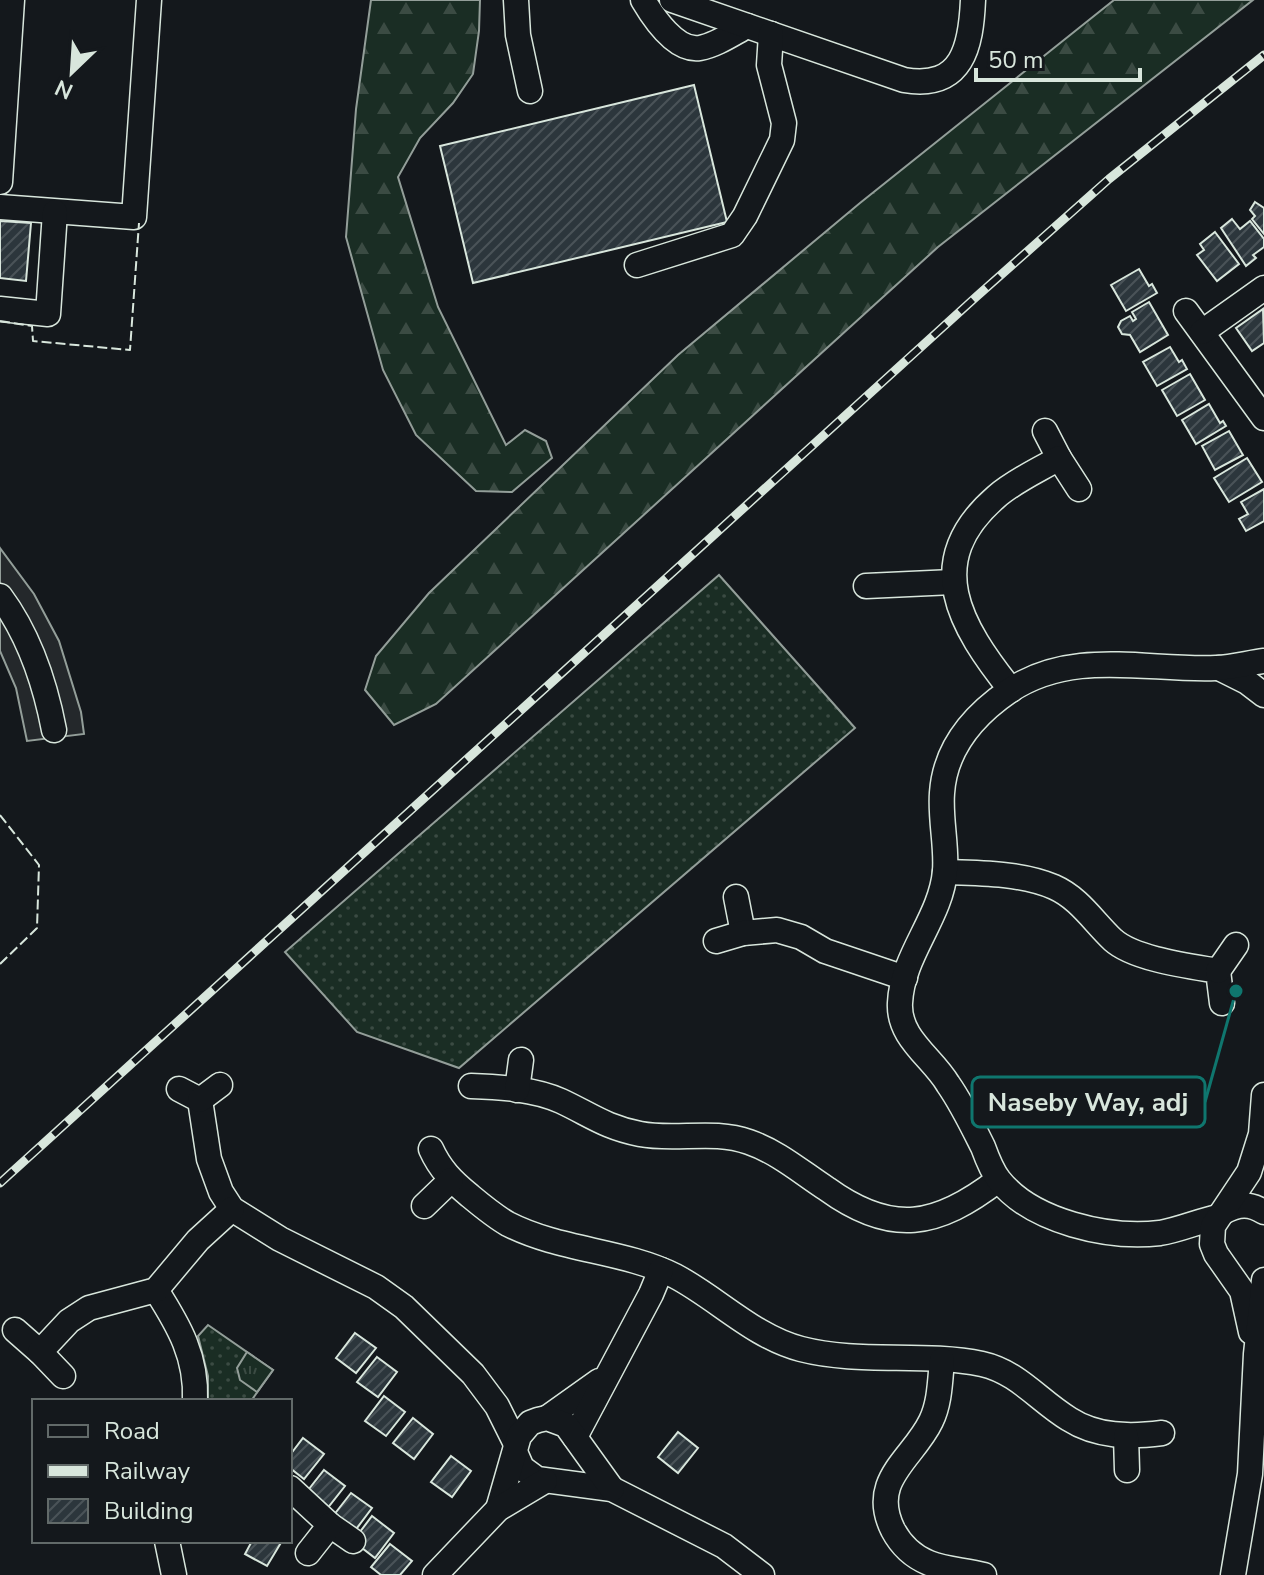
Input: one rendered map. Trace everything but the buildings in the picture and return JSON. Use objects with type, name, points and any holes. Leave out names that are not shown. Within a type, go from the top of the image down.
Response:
[{"type":"street","points":[[0,182],[12,0]]},
{"type":"street","points":[[0,207],[134,217],[149,0]]},
{"type":"street","points":[[516,0],[518,35],[530,91]]},
{"type":"street","points":[[643,0],[654,18],[675,39],[690,48],[701,48],[747,26]]},
{"type":"street","points":[[672,0],[904,80],[921,83],[934,80],[957,66],[967,50],[973,0]]},
{"type":"street","points":[[637,265],[732,235],[745,216],[782,140],[784,123],[769,65],[771,34]]},
{"type":"street","points":[[0,309],[48,314],[55,212]]},
{"type":"street","points":[[1202,332],[1264,288]]},
{"type":"street","points":[[1186,311],[1264,418]]},
{"type":"street","points":[[1045,431],[1079,489]]},
{"type":"street","points":[[1011,690],[986,658],[959,609],[953,582],[960,543],[976,517],[998,495],[1059,458]]},
{"type":"street","points":[[866,586],[953,582]]},
{"type":"street","points":[[0,596],[32,654],[46,691],[54,730]]},
{"type":"street","points":[[1264,661],[1219,668],[1128,663],[1076,666],[1011,690],[972,721],[952,751],[942,792],[945,872],[939,897],[905,978],[900,1005],[905,1027],[919,1051],[946,1079],[998,1180],[1056,1220],[1126,1234],[1164,1232],[1221,1214],[1237,1205],[1253,1205],[1264,1212]]},
{"type":"street","points":[[1219,668],[1264,694]]},
{"type":"street","points":[[1264,669],[1261,679],[1264,694]]},
{"type":"street","points":[[945,872],[1029,880],[1053,887],[1075,899],[1115,942],[1124,947],[1218,971]]},
{"type":"street","points":[[736,897],[743,933]]},
{"type":"street","points":[[716,941],[743,933],[777,930],[801,937],[825,951],[905,978]]},
{"type":"street","points":[[1222,1003],[1218,971],[1236,945]]},
{"type":"street","points":[[517,1090],[521,1060]]},
{"type":"street","points":[[220,1085],[189,1095],[221,1192],[232,1209],[280,1239],[388,1294],[473,1374],[497,1406],[522,1468],[528,1475],[612,1489],[724,1546],[762,1575]]},
{"type":"street","points":[[481,1087],[517,1090],[561,1101],[589,1117],[645,1135],[714,1133],[746,1141],[770,1150],[855,1206],[883,1218],[912,1220],[939,1216],[970,1202],[998,1180]]},
{"type":"street","points":[[1264,1095],[1261,1134],[1264,1162]]},
{"type":"street","points":[[1256,1354],[1242,1291],[1212,1244],[1213,1226],[1249,1172],[1261,1134]]},
{"type":"street","points":[[431,1149],[437,1163],[451,1180],[484,1208],[517,1228],[637,1261],[678,1277],[765,1332],[799,1349],[983,1364],[1023,1382],[1069,1419],[1090,1429],[1126,1436],[1162,1433]]},
{"type":"street","points":[[424,1206],[451,1180]]},
{"type":"street","points":[[40,1352],[69,1321],[89,1308],[156,1290],[198,1240],[232,1209]]},
{"type":"street","points":[[1164,1232],[1218,1256],[1236,1269],[1254,1269],[1264,1263]]},
{"type":"street","points":[[435,1575],[498,1509],[561,1477],[573,1466],[578,1451],[576,1439],[661,1270]]},
{"type":"street","points":[[1233,1575],[1250,1474],[1256,1354],[1264,1280]]},
{"type":"street","points":[[156,1290],[181,1329],[191,1355],[195,1399]]},
{"type":"street","points":[[15,1330],[63,1376]]},
{"type":"street","points":[[942,1360],[933,1419],[903,1458],[888,1487],[888,1519],[904,1547],[918,1557],[936,1566],[984,1575]]},
{"type":"street","points":[[498,1509],[522,1430],[607,1374]]},
{"type":"street","points":[[497,1406],[566,1425],[612,1489]]},
{"type":"street","points":[[1126,1436],[1127,1470]]},
{"type":"street","points":[[292,1490],[330,1525],[353,1541]]},
{"type":"street","points":[[308,1553],[330,1525]]},
{"type":"street","points":[[167,1543],[174,1575]]},
{"type":"green space","points":[[371,0],[480,0],[473,74],[453,103],[420,138],[398,177],[438,307],[506,445],[525,430],[546,441],[552,458],[512,492],[476,491],[416,435],[383,370],[346,237],[356,109]]},
{"type":"green space","points":[[1114,0],[1253,0],[938,247],[436,704],[394,725],[365,690],[376,656],[429,593],[678,355],[860,203]]},
{"type":"green space","points":[[719,575],[855,728],[459,1068],[357,1032],[285,952]]},
{"type":"green space","points":[[208,1325],[273,1370],[252,1399],[208,1399],[208,1376],[198,1336]]},
{"type":"green space","points":[[247,1352],[273,1370],[257,1392],[240,1380],[237,1368]]},
{"type":"shaded area","points":[[0,548],[34,594],[59,641],[81,712],[84,734],[27,741],[16,688],[0,651]]},
{"type":"railway","points":[[0,1183],[976,297],[1109,179],[1264,55]]},
{"type":"fence","points":[[0,321],[32,326],[33,341],[130,350],[139,223]]},
{"type":"fence","points":[[0,815],[39,865],[37,928],[0,964]]},
{"type":"place","name":"Naseby Way, adj","points":[[1236,991]]}]
